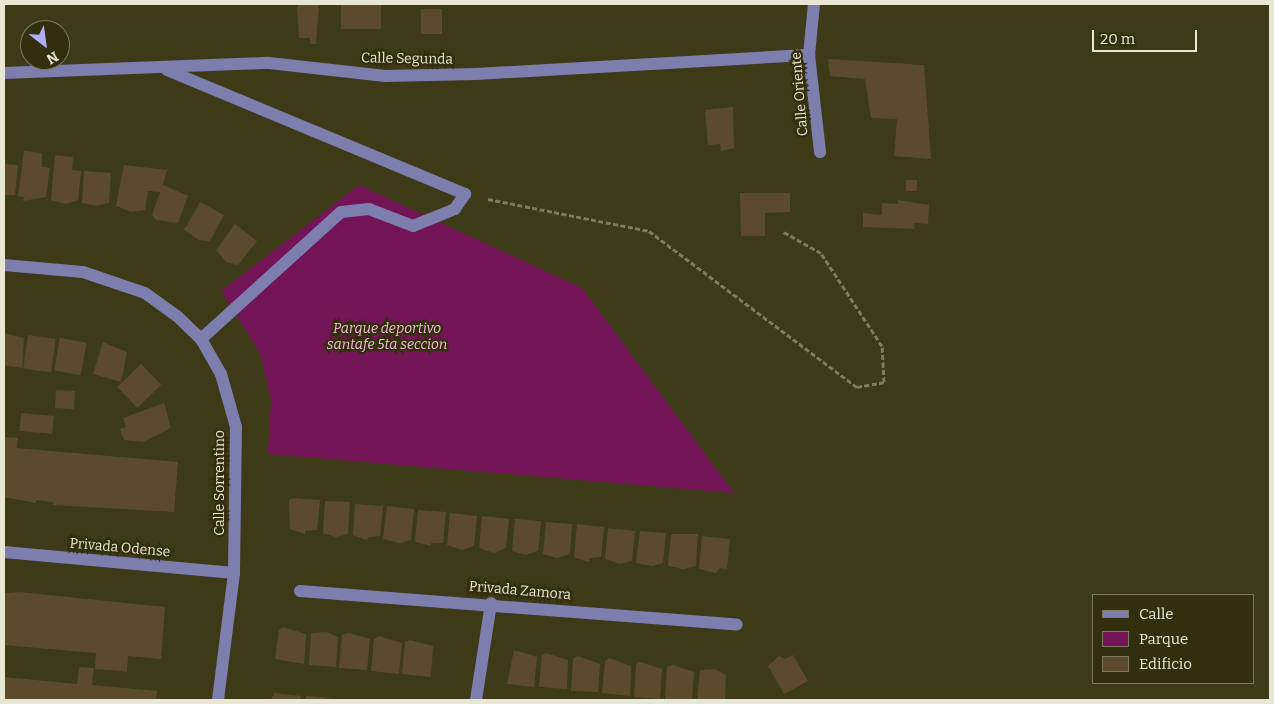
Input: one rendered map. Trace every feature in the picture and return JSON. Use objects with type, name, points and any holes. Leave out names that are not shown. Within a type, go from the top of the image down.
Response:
[{"type":"street","name":"Calle Oriente","points":[[814,4],[810,55],[820,152]]},
{"type":"street","name":"Calle Segunda","points":[[4,73],[269,63],[386,76],[810,55]]},
{"type":"street","points":[[163,68],[465,194],[455,209],[413,226],[369,209],[341,212],[201,339]]},
{"type":"street","name":"Calle Sorrentino","points":[[4,265],[83,272],[145,293],[177,316],[201,339],[221,374],[236,427],[234,573],[218,700]]},
{"type":"street","name":"Privada Odense","points":[[4,552],[234,573]]},
{"type":"street","name":"Privada Zamora","points":[[300,591],[491,603],[737,625]]},
{"type":"street","points":[[476,700],[491,603]]},
{"type":"path","points":[[465,194],[649,231],[857,387],[884,382],[882,346],[821,253],[782,231]]},
{"type":"green space","name":"Parque deportivo santafe 5ta seccion","points":[[359,185],[582,288],[734,493],[268,454],[271,400],[260,353],[221,291]]},
{"type":"building","points":[[300,4],[319,4],[316,44],[310,44],[310,38],[299,38],[297,7]]},
{"type":"building","points":[[341,4],[381,4],[381,29],[341,29]]},
{"type":"building","points":[[421,9],[442,9],[442,34],[421,34]]},
{"type":"building","points":[[828,59],[924,65],[931,159],[894,156],[897,119],[871,118],[865,79],[830,76]]},
{"type":"building","points":[[733,107],[734,148],[721,151],[720,144],[708,145],[705,110]]},
{"type":"building","points":[[24,151],[42,153],[42,167],[50,168],[46,197],[23,201],[24,197],[18,196]]},
{"type":"building","points":[[55,155],[73,157],[72,170],[81,171],[78,200],[66,204],[51,200]]},
{"type":"building","points":[[4,164],[18,165],[15,195],[4,195]]},
{"type":"building","points":[[124,165],[167,170],[163,185],[188,196],[178,223],[156,220],[152,215],[160,192],[148,191],[145,210],[131,212],[116,206]]},
{"type":"building","points":[[84,171],[111,173],[109,203],[96,206],[82,203]]},
{"type":"building","points":[[906,180],[917,180],[917,191],[906,191]]},
{"type":"building","points":[[740,193],[790,193],[790,212],[765,213],[765,236],[741,236]]},
{"type":"building","points":[[898,200],[929,205],[928,224],[915,223],[914,229],[863,227],[863,213],[882,215],[882,203],[898,204]]},
{"type":"building","points":[[200,202],[224,215],[210,241],[199,240],[184,230]]},
{"type":"building","points":[[235,224],[257,241],[238,265],[226,262],[216,250]]},
{"type":"building","points":[[4,333],[24,338],[22,368],[4,365]]},
{"type":"building","points":[[28,335],[56,339],[51,373],[23,369]]},
{"type":"building","points":[[60,338],[87,343],[81,375],[54,370]]},
{"type":"building","points":[[103,342],[127,352],[121,382],[93,374]]},
{"type":"building","points":[[141,364],[161,385],[137,408],[117,387]]},
{"type":"building","points":[[56,390],[75,391],[74,409],[55,408]]},
{"type":"building","points":[[164,403],[171,428],[143,442],[124,440],[120,429],[126,427],[123,418]]},
{"type":"building","points":[[21,413],[54,416],[52,434],[19,431]]},
{"type":"building","points":[[4,437],[18,438],[17,448],[178,462],[174,512],[53,505],[53,502],[36,500],[36,503],[4,497]]},
{"type":"building","points":[[293,498],[320,500],[317,530],[305,531],[305,534],[290,529],[289,500]]},
{"type":"building","points":[[325,501],[350,502],[348,534],[336,537],[323,533]]},
{"type":"building","points":[[355,504],[383,506],[380,536],[368,537],[367,540],[353,535]]},
{"type":"building","points":[[387,506],[414,509],[411,540],[399,543],[383,539]]},
{"type":"building","points":[[418,510],[446,512],[443,543],[431,543],[431,546],[415,542]]},
{"type":"building","points":[[450,513],[477,516],[474,546],[462,550],[447,545]]},
{"type":"building","points":[[482,516],[509,519],[506,548],[494,553],[479,548]]},
{"type":"building","points":[[515,519],[541,521],[538,551],[526,555],[512,551]]},
{"type":"building","points":[[546,522],[572,524],[570,554],[557,558],[543,554]]},
{"type":"building","points":[[577,524],[604,527],[601,557],[589,558],[589,562],[574,557]]},
{"type":"building","points":[[608,528],[635,531],[632,561],[620,564],[605,559]]},
{"type":"building","points":[[640,531],[666,533],[663,563],[652,566],[636,563]]},
{"type":"building","points":[[671,534],[698,534],[696,566],[683,569],[668,566]]},
{"type":"building","points":[[702,536],[730,539],[727,569],[720,568],[716,573],[699,569]]},
{"type":"building","points":[[19,592],[165,607],[161,659],[128,656],[127,672],[95,669],[96,653],[4,645],[4,593]]},
{"type":"building","points":[[283,627],[306,634],[304,664],[275,659],[279,630]]},
{"type":"building","points":[[327,632],[338,637],[336,667],[309,665],[311,633]]},
{"type":"building","points":[[349,633],[370,639],[367,670],[339,668],[342,635]]},
{"type":"building","points":[[379,636],[402,643],[399,674],[371,671],[374,639]]},
{"type":"building","points":[[410,640],[433,646],[431,677],[402,674],[405,642]]},
{"type":"building","points":[[514,650],[537,657],[534,687],[507,684]]},
{"type":"building","points":[[546,653],[568,660],[567,689],[539,687],[542,656]]},
{"type":"building","points":[[793,655],[808,681],[784,694],[768,666],[779,656],[785,659]]},
{"type":"building","points":[[578,656],[600,664],[598,692],[571,691],[573,659]]},
{"type":"building","points":[[609,658],[631,666],[630,696],[602,693],[605,661]]},
{"type":"building","points":[[640,662],[662,669],[660,699],[634,697],[636,664]]},
{"type":"building","points":[[673,665],[694,672],[692,700],[665,699],[667,667]]},
{"type":"building","points":[[79,667],[94,668],[92,685],[157,691],[156,700],[4,700],[4,677],[77,684]]},
{"type":"building","points":[[715,669],[726,675],[725,700],[697,700],[700,670]]},
{"type":"building","points":[[274,693],[301,696],[300,700],[271,700]]},
{"type":"building","points":[[306,696],[333,698],[305,700]]}]
